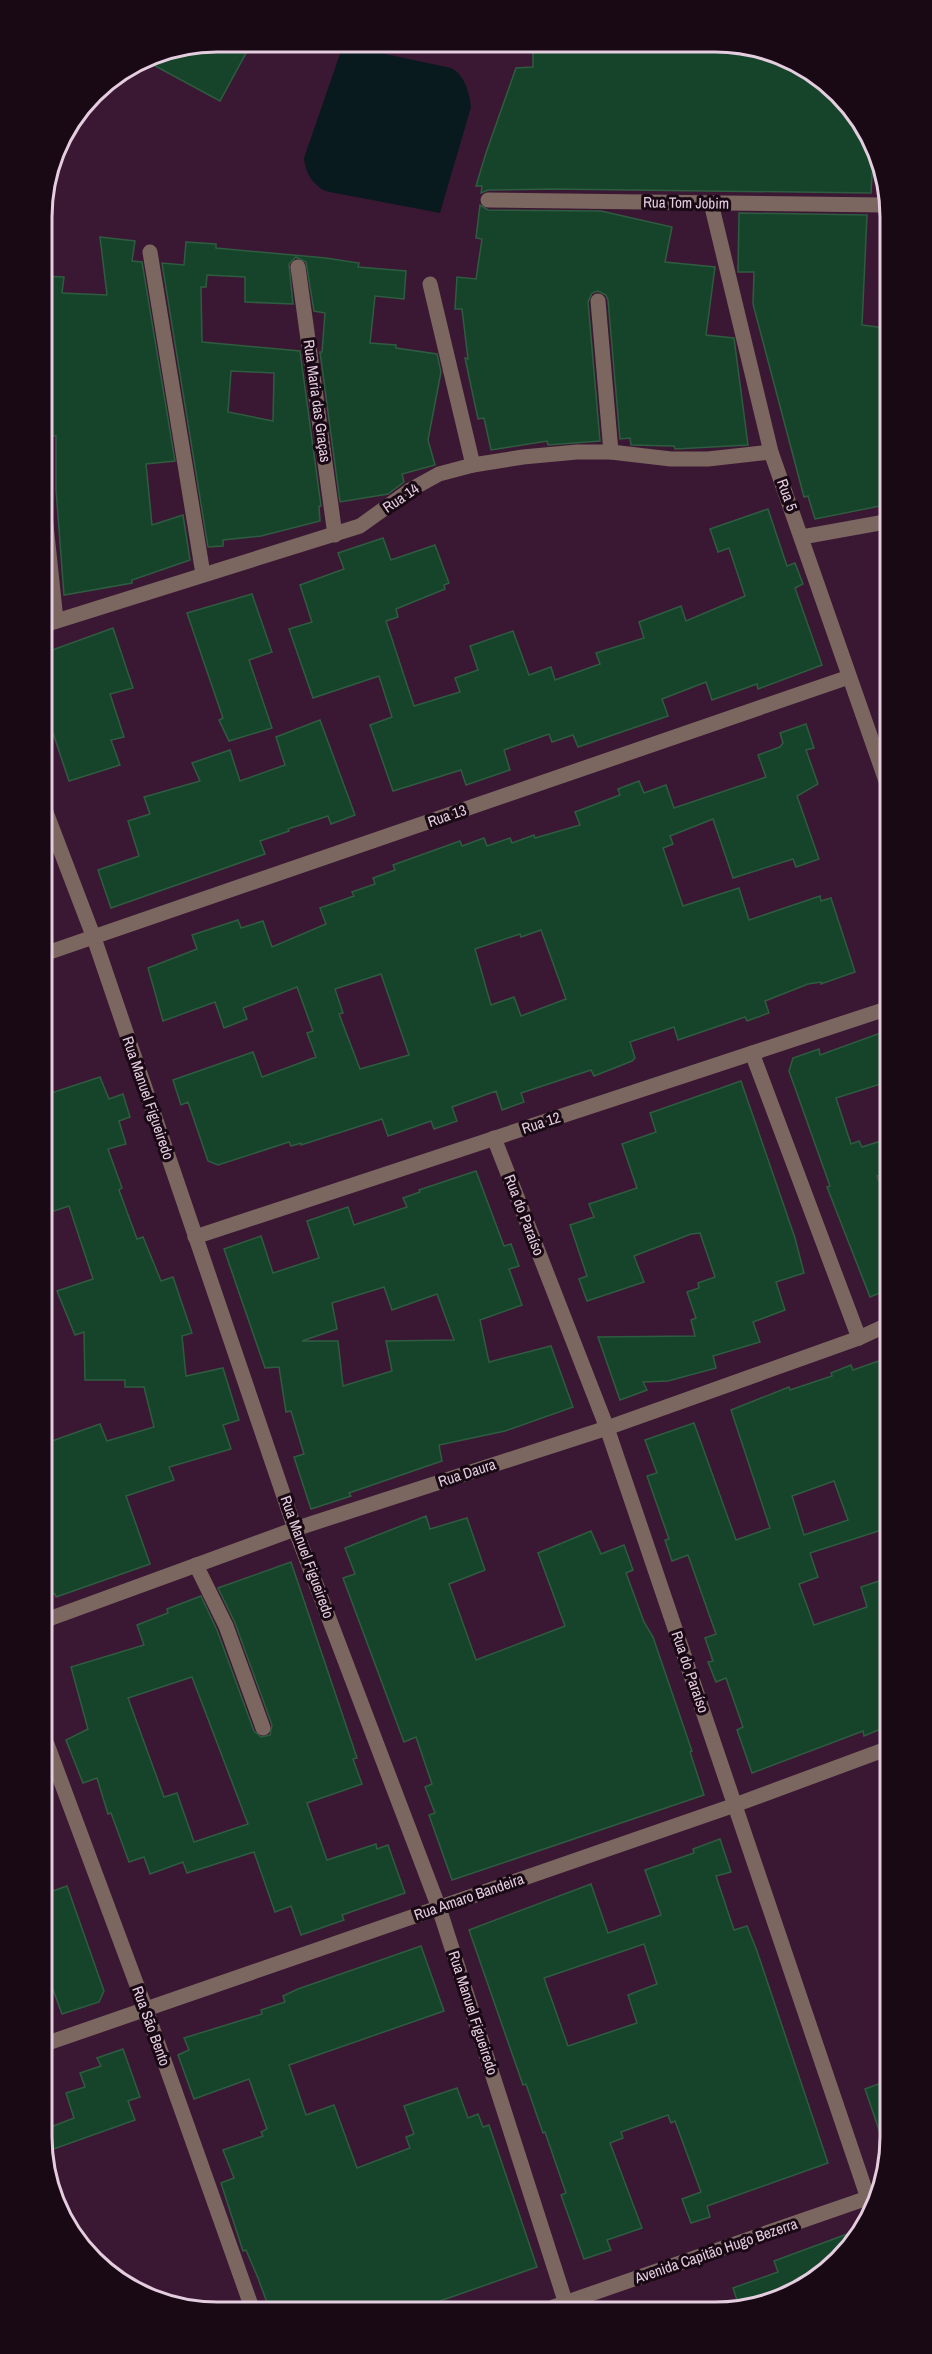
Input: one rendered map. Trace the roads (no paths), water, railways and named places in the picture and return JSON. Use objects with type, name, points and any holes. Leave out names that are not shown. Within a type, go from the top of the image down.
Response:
[{"type":"street","name":"Rua Tom Jobim","points":[[488,200],[879,205]]},
{"type":"street","name":"Rua 5","points":[[711,203],[771,452],[880,763]]},
{"type":"street","points":[[150,252],[202,574]]},
{"type":"street","name":"Rua Maria das Graças","points":[[298,267],[335,535]]},
{"type":"street","points":[[430,284],[473,465]]},
{"type":"street","points":[[598,301],[611,452]]},
{"type":"street","name":"Rua 14","points":[[53,621],[360,526],[410,490],[439,474],[473,465],[523,457],[611,452],[671,459],[708,459],[771,452]]},
{"type":"street","points":[[802,537],[880,523]]},
{"type":"street","name":"Rua 13","points":[[53,951],[849,676]]},
{"type":"street","name":"Rua Manuel Figueiredo","points":[[53,831],[94,938],[295,1528],[439,1908],[561,2302]]},
{"type":"street","name":"Rua 12","points":[[195,1237],[880,1011]]},
{"type":"street","points":[[752,1053],[859,1338]]},
{"type":"street","name":"Rua do Paraíso","points":[[494,1138],[607,1428],[870,2192]]},
{"type":"street","name":"Rua Daura","points":[[53,1617],[295,1528],[607,1428],[859,1338],[879,1329]]},
{"type":"street","points":[[196,1565],[226,1626],[263,1728]]},
{"type":"street","name":"Rua Amaro Bandeira","points":[[53,2041],[145,2007],[735,1805],[879,1751]]},
{"type":"street","name":"Rua São Bento","points":[[53,1760],[145,2007],[250,2302]]},
{"type":"street","name":"Avenida Capitão Hugo Bezerra","points":[[574,2302],[864,2204]]}]
